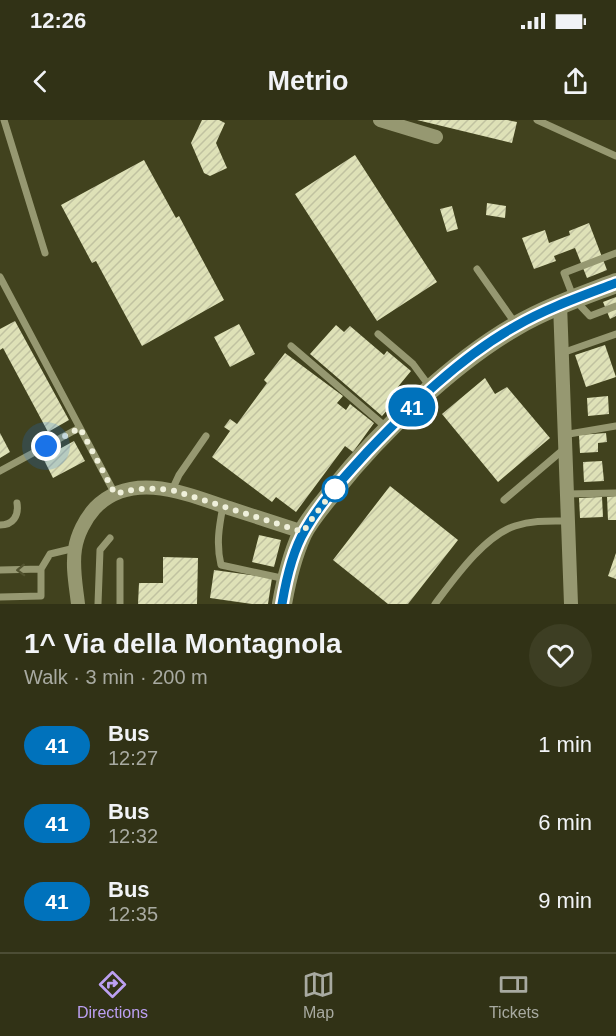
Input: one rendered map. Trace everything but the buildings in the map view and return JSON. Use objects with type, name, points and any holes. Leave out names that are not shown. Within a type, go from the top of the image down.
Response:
[{"type":"main road","points":[[282,604],[287,579],[303,532],[347,474],[389,429],[464,362],[516,325],[616,283]]},
{"type":"street","points":[[380,120],[436,137]]},
{"type":"street","points":[[567,302],[562,353],[571,604]]},
{"type":"street","points":[[78,604],[74,574],[75,548],[87,517],[100,503],[115,494],[133,488],[172,490],[303,532]]},
{"type":"lane","points":[[4,120],[45,253]]},
{"type":"lane","points":[[537,120],[616,156]]},
{"type":"lane","points":[[616,254],[564,273],[567,302],[590,316],[616,306]]},
{"type":"lane","points":[[477,269],[516,325]]},
{"type":"lane","points":[[0,277],[115,494]]},
{"type":"lane","points":[[378,334],[413,364],[432,390]]},
{"type":"lane","points":[[562,353],[616,334]]},
{"type":"lane","points":[[291,346],[389,429]]},
{"type":"lane","points":[[504,500],[564,442],[616,426]]},
{"type":"lane","points":[[0,471],[80,428]]},
{"type":"lane","points":[[172,490],[179,475],[206,436]]},
{"type":"lane","points":[[567,494],[616,493]]},
{"type":"lane","points":[[0,525],[14,520],[18,512],[17,503]]},
{"type":"lane","points":[[223,506],[218,530],[221,565],[287,579]]},
{"type":"lane","points":[[435,604],[463,567],[489,542],[513,526],[537,521],[567,521]]},
{"type":"lane","points":[[98,604],[100,549],[110,538]]},
{"type":"lane","points":[[0,597],[41,596],[41,569],[50,554],[75,548]]},
{"type":"lane","points":[[120,561],[120,604]]},
{"type":"lane","points":[[0,570],[41,569]]},
{"type":"bus line","name":"41","points":[[282,604],[287,579],[303,532],[347,474],[389,429],[448,374],[516,325],[560,304],[616,283]]},
{"type":"route","points":[[46,446],[80,428],[115,494],[133,488],[172,490],[303,532],[335,489]]}]
